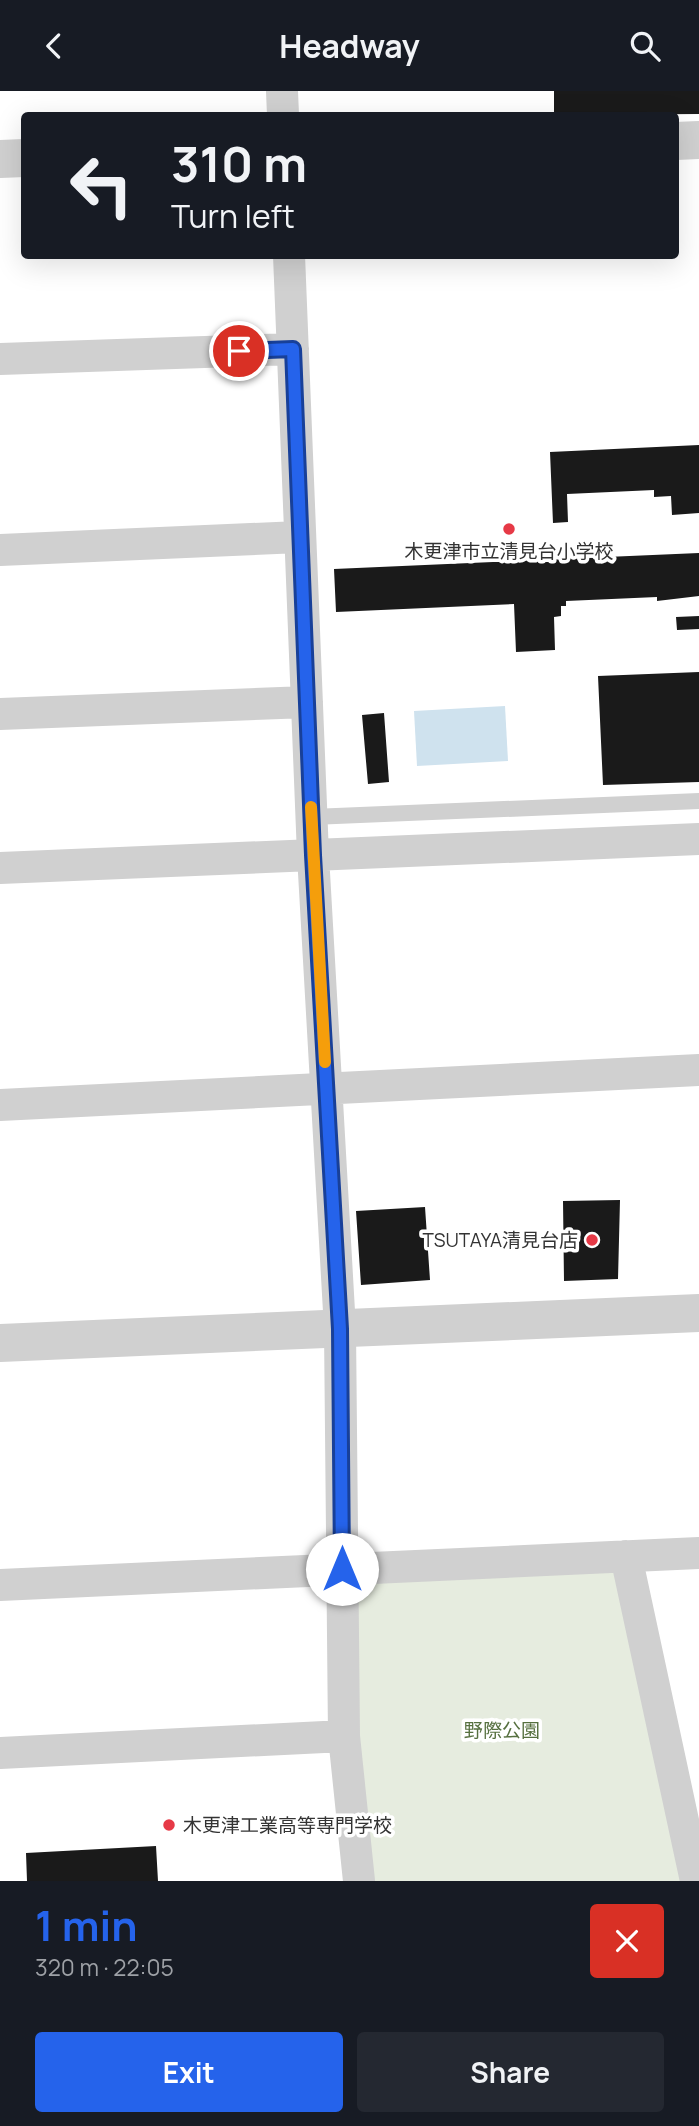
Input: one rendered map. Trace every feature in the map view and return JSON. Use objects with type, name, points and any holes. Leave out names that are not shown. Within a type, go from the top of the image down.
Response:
[{"type":"street","points":[[282,91],[283,112]]},
{"type":"street","points":[[679,141],[699,140]]},
{"type":"street","points":[[0,159],[21,159]]},
{"type":"street","points":[[289,259],[313,855],[340,1329],[344,1735],[359,1881]]},
{"type":"street","points":[[0,359],[293,349]]},
{"type":"street","points":[[0,550],[299,537]]},
{"type":"street","points":[[0,714],[307,702]]},
{"type":"street","points":[[0,868],[699,839]]},
{"type":"street","points":[[0,1105],[699,1070]]},
{"type":"street","points":[[0,1343],[699,1314]]},
{"type":"street","points":[[0,1585],[699,1553]]},
{"type":"street","points":[[626,1556],[696,1881]]},
{"type":"street","points":[[0,1753],[344,1735]]},
{"type":"lane","points":[[312,817],[699,801]]},
{"type":"green space","name":"野際公園","points":[[615,1571],[682,1881],[373,1881],[359,1734],[356,1584]]},
{"type":"water","points":[[505,706],[508,761],[417,766],[414,711]]},
{"type":"building","points":[[554,91],[699,91],[699,114],[554,112]]},
{"type":"building","points":[[699,445],[699,513],[672,515],[671,496],[654,497],[654,490],[567,494],[568,522],[553,523],[550,452]]},
{"type":"building","points":[[699,553],[699,596],[657,601],[657,597],[566,601],[566,606],[561,606],[561,616],[554,617],[555,650],[516,652],[514,604],[336,612],[334,569]]},
{"type":"building","points":[[699,616],[699,629],[677,630],[676,617]]},
{"type":"building","points":[[699,672],[699,782],[603,785],[598,676]]},
{"type":"building","points":[[384,713],[389,782],[368,784],[362,715]]},
{"type":"building","name":"TSUTAYA清見台店","points":[[620,1200],[618,1279],[564,1281],[563,1201]]},
{"type":"building","points":[[425,1207],[430,1280],[361,1285],[356,1211]]},
{"type":"building","points":[[156,1846],[158,1881],[27,1881],[26,1853]]},
{"type":"slow traffic","points":[[311,807],[325,1062]]},
{"type":"place","name":"木更津市立清見台小学校","points":[[509,529]]},
{"type":"place","name":"TSUTAYA清見台店","points":[[592,1240]]},
{"type":"place","name":"木更津工業高等専門学校","points":[[169,1825]]},
{"type":"route","points":[[239,351],[293,349],[313,855],[340,1329],[342,1569]]}]
